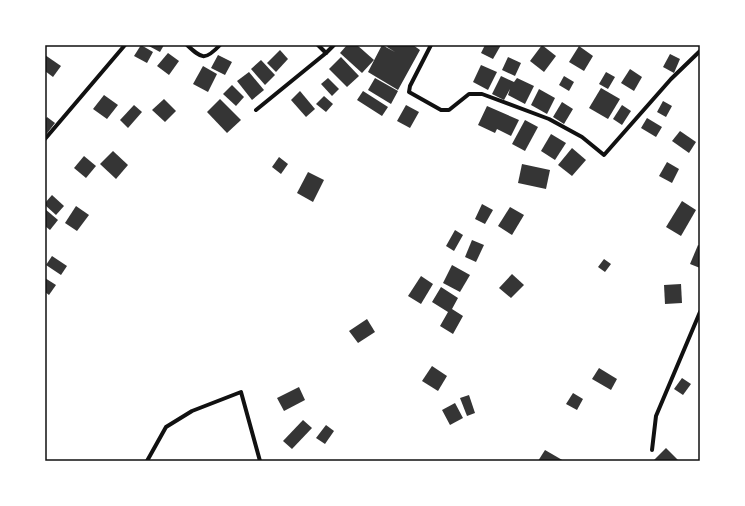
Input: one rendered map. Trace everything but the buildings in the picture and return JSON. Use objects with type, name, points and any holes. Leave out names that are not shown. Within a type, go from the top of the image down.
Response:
[{"type":"street","points":[[45,139],[125,45]]},
{"type":"street","points":[[187,45],[197,54],[205,56],[211,55],[220,45]]},
{"type":"street","points":[[318,45],[326,53]]},
{"type":"street","points":[[256,110],[334,45]]},
{"type":"street","points":[[431,45],[410,86],[409,92],[441,110],[449,110],[469,94],[482,94],[549,119],[582,137],[604,155],[671,79],[700,51]]},
{"type":"street","points":[[652,450],[656,416],[700,312]]},
{"type":"street","points":[[148,461],[166,427],[192,411],[241,392],[260,461]]}]
